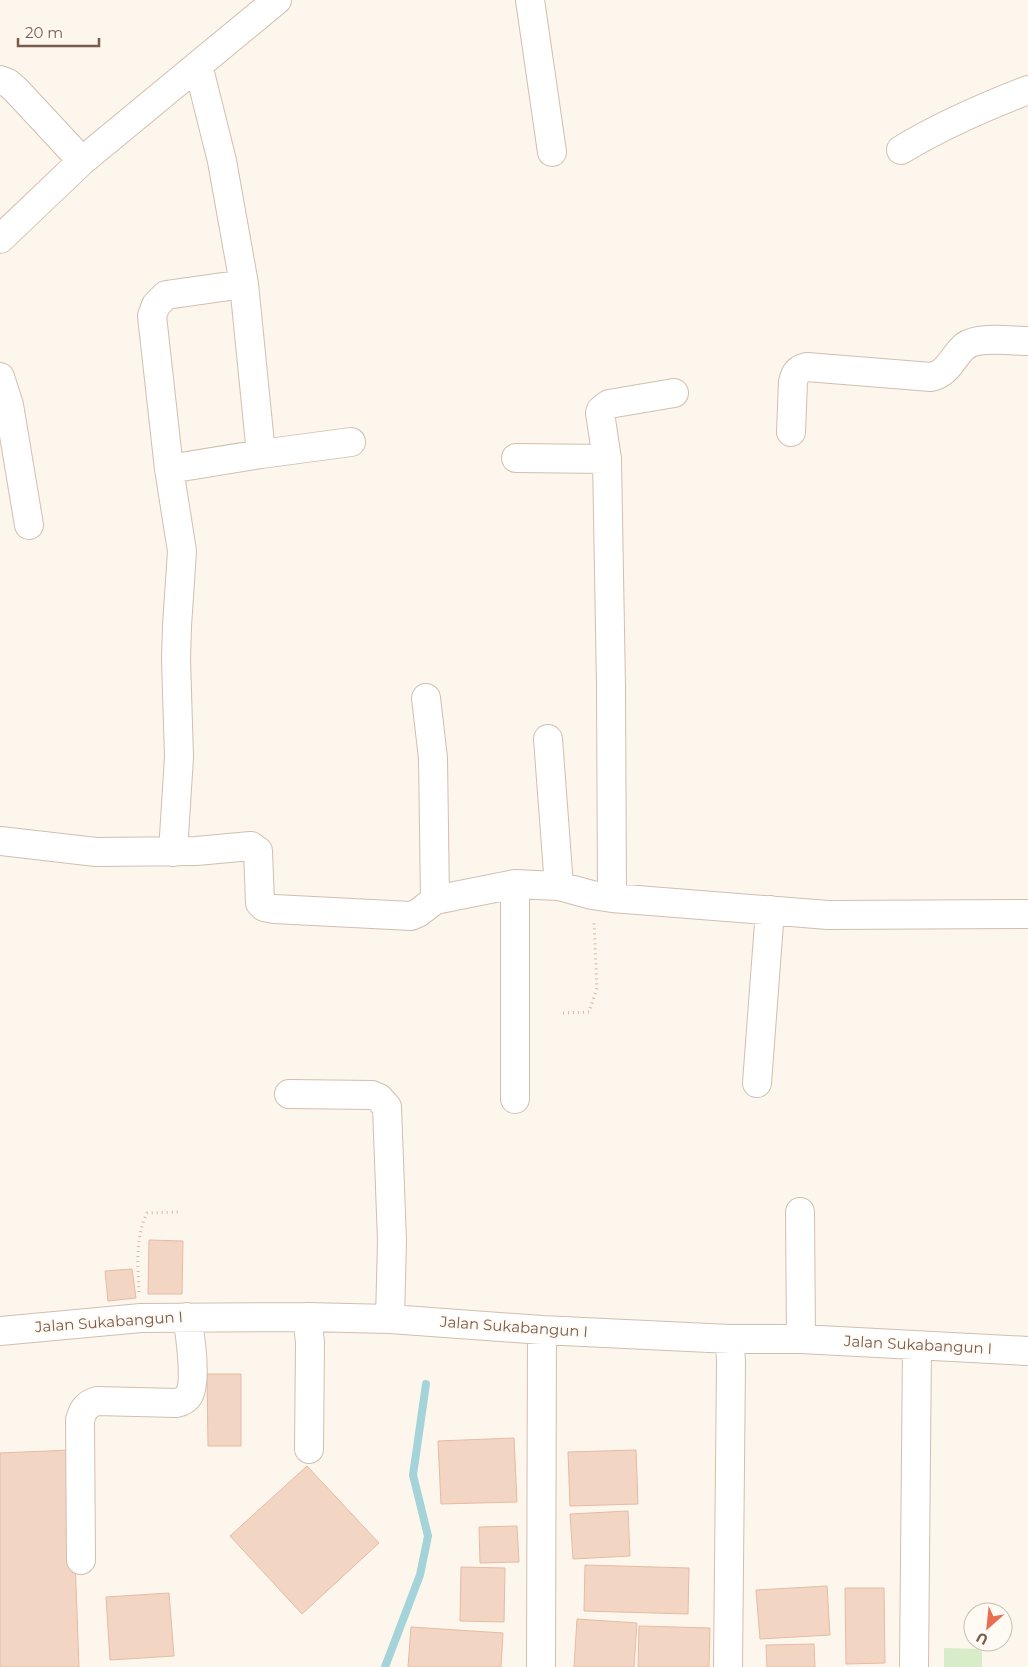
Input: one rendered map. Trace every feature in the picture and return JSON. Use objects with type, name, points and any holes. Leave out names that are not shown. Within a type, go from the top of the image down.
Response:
[{"type":"street","points":[[530,0],[552,152]]},
{"type":"street","points":[[0,239],[82,161],[270,3]]},
{"type":"street","points":[[198,65],[222,161],[244,284],[261,454]]},
{"type":"street","points":[[0,80],[16,90],[82,161]]},
{"type":"street","points":[[902,150],[924,136],[976,110],[1028,90]]},
{"type":"street","points":[[173,852],[179,757],[176,659],[182,551],[170,469],[152,316],[153,310],[166,295],[244,284]]},
{"type":"street","points":[[791,432],[794,374],[800,368],[931,377],[942,373],[966,345],[985,340],[1028,341]]},
{"type":"street","points":[[0,377],[9,404],[29,525]]},
{"type":"street","points":[[602,896],[611,686],[607,460],[600,419],[601,410],[609,404],[674,393]]},
{"type":"street","points":[[170,469],[351,442]]},
{"type":"street","points":[[516,458],[607,460]]},
{"type":"street","points":[[426,698],[432,758],[435,900]]},
{"type":"street","points":[[548,740],[559,886]]},
{"type":"street","points":[[0,841],[96,852],[196,852],[248,846],[254,847],[258,851],[260,903],[267,908],[411,916],[435,900],[515,884],[559,886],[602,896],[828,914],[1028,914]]},
{"type":"street","points":[[515,884],[515,1099]]},
{"type":"street","points":[[757,1083],[770,910]]},
{"type":"street","points":[[289,1094],[372,1096],[379,1098],[387,1107],[392,1241],[390,1314]]},
{"type":"street","points":[[800,1212],[801,1339]]},
{"type":"street","name":"Jalan Sukabangun I","points":[[0,1331],[25,1327],[141,1318],[187,1317],[308,1326],[390,1314],[542,1330],[730,1339],[801,1339],[1028,1351]]},
{"type":"street","points":[[81,1560],[80,1420],[82,1412],[92,1402],[97,1401],[176,1403],[185,1400],[191,1389],[192,1350],[187,1317]]},
{"type":"street","points":[[308,1326],[308,1449]]},
{"type":"street","points":[[541,1667],[542,1330]]},
{"type":"street","points":[[728,1667],[730,1339]]},
{"type":"street","points":[[914,1667],[917,1346]]},
{"type":"path","points":[[563,1013],[589,1012],[597,988],[602,896]]},
{"type":"path","points":[[141,1318],[137,1262],[141,1225],[147,1213],[179,1212]]},
{"type":"green space","points":[[944,1648],[963,1648],[963,1652],[982,1652],[982,1667],[944,1667]]},
{"type":"building","points":[[149,1240],[183,1241],[182,1294],[148,1294]]},
{"type":"building","points":[[132,1269],[136,1298],[108,1301],[105,1271]]},
{"type":"building","points":[[207,1374],[241,1374],[241,1446],[208,1446]]},
{"type":"building","points":[[514,1438],[517,1502],[441,1504],[438,1441]]},
{"type":"building","points":[[71,1450],[79,1667],[0,1667],[0,1453]]},
{"type":"building","points":[[636,1450],[638,1504],[570,1506],[568,1452]]},
{"type":"building","points":[[307,1466],[379,1543],[302,1614],[230,1536]]},
{"type":"building","points":[[628,1511],[630,1556],[573,1559],[570,1514]]},
{"type":"building","points":[[517,1526],[519,1562],[480,1563],[479,1527]]},
{"type":"building","points":[[585,1565],[689,1568],[688,1614],[584,1611]]},
{"type":"building","points":[[461,1567],[505,1568],[504,1622],[460,1621]]},
{"type":"building","points":[[827,1586],[830,1635],[760,1639],[756,1590]]},
{"type":"building","points":[[845,1588],[884,1588],[885,1663],[846,1664]]},
{"type":"building","points":[[169,1593],[174,1656],[110,1660],[106,1597]]},
{"type":"building","points":[[577,1619],[637,1623],[634,1667],[574,1667]]},
{"type":"building","points":[[639,1626],[710,1628],[709,1667],[638,1667]]},
{"type":"building","points":[[411,1627],[503,1633],[501,1667],[408,1667]]},
{"type":"building","points":[[814,1644],[815,1667],[767,1667],[766,1645]]},
{"type":"waterway","points":[[385,1667],[420,1575],[428,1536],[413,1475],[426,1384]]}]
